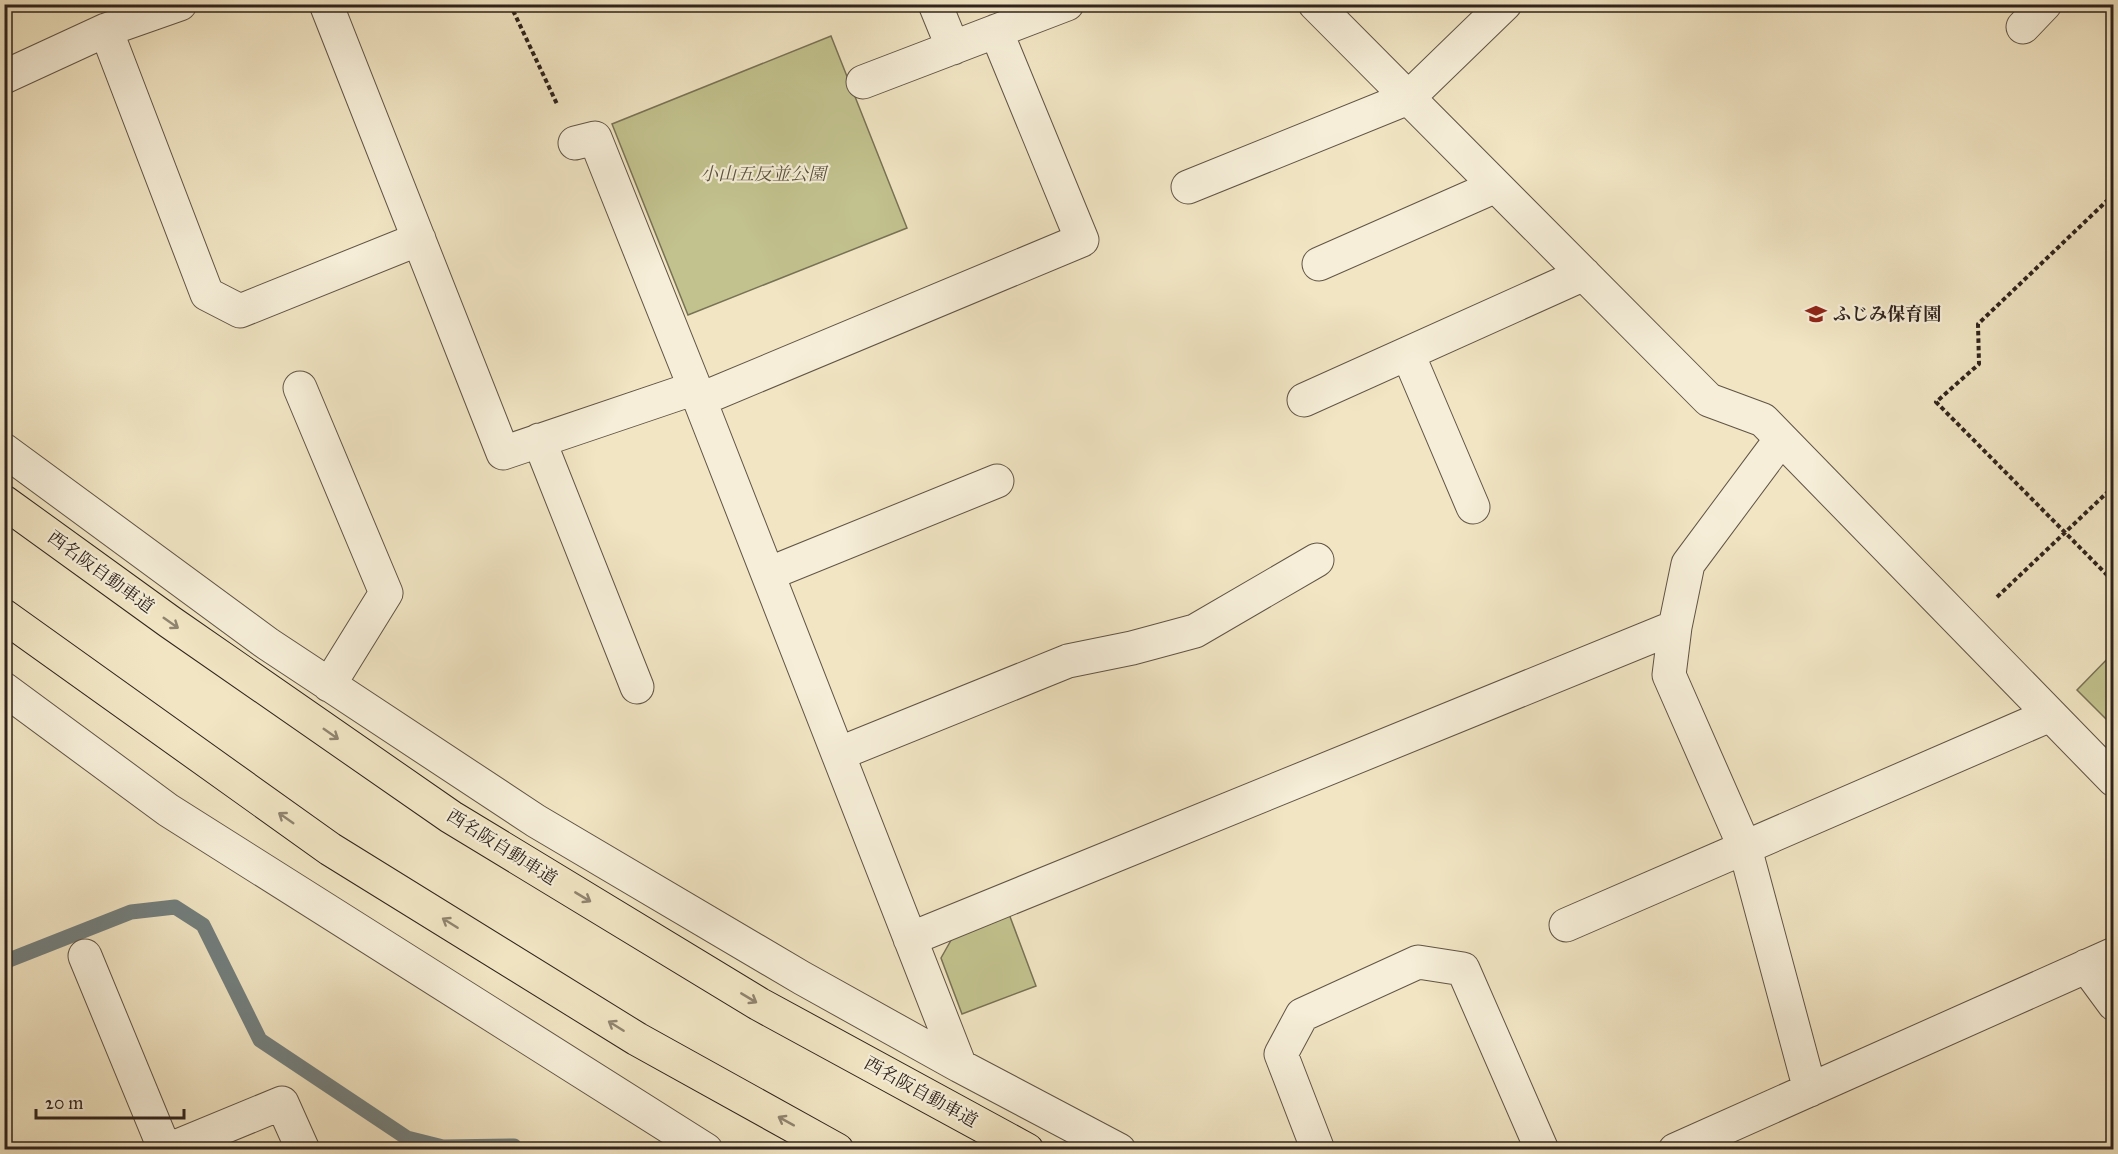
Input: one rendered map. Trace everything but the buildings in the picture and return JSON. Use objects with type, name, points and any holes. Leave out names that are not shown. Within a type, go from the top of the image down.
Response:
[{"type":"highway","name":"西名阪自動車道","points":[[4,502],[170,622],[451,817],[759,1004],[1027,1149]]},
{"type":"highway","points":[[4,616],[330,849],[638,1039],[837,1149]]},
{"type":"street","points":[[4,77],[147,10],[180,4]]},
{"type":"street","points":[[326,4],[503,453],[539,440],[697,394],[1082,240],[996,31]]},
{"type":"street","points":[[936,4],[953,48]]},
{"type":"street","points":[[863,82],[1067,4]]},
{"type":"street","points":[[1315,4],[1709,400],[1763,420],[2114,780]]},
{"type":"street","points":[[1188,187],[1408,98],[1505,4]]},
{"type":"street","points":[[106,30],[207,294],[240,311],[419,239]]},
{"type":"street","points":[[575,143],[595,138],[960,1066]]},
{"type":"street","points":[[1319,264],[1496,186]]},
{"type":"street","points":[[1304,400],[1584,274]]},
{"type":"street","points":[[1408,354],[1473,507]]},
{"type":"street","points":[[300,388],[386,593],[329,685]]},
{"type":"street","points":[[1781,439],[1688,564],[1675,627],[1669,675],[1745,848],[1810,1090]]},
{"type":"street","points":[[539,440],[637,687]]},
{"type":"street","points":[[4,450],[268,644],[536,821],[802,978],[960,1066],[1119,1149]]},
{"type":"street","points":[[768,574],[998,481]]},
{"type":"street","points":[[838,754],[1068,661],[1132,648],[1195,631],[1317,560]]},
{"type":"street","points":[[910,939],[1675,627]]},
{"type":"street","points":[[4,689],[168,810],[482,1010],[706,1149]]},
{"type":"street","points":[[1566,926],[2050,715]]},
{"type":"street","points":[[85,956],[166,1149],[282,1103],[303,1149]]},
{"type":"street","points":[[1675,1149],[2100,960],[2114,1004]]},
{"type":"street","points":[[1318,1149],[1281,1054],[1302,1015],[1418,962],[1463,969],[1542,1149]]},
{"type":"path","points":[[510,4],[575,143]]},
{"type":"path","points":[[2114,194],[1978,324],[1979,364],[1936,402],[2114,582]]},
{"type":"path","points":[[1996,598],[2114,486]]},
{"type":"green space","name":"小山五反並公園","points":[[831,36],[907,228],[688,315],[612,124]]},
{"type":"green space","points":[[2113,653],[2113,726],[2077,690]]},
{"type":"green space","points":[[1009,914],[1036,986],[962,1014],[941,958],[954,935]]},
{"type":"waterway","points":[[4,962],[131,912],[175,907],[203,925],[260,1040],[407,1138],[443,1147],[514,1146],[516,1150]]},
{"type":"place","name":"ふじみ保育園","points":[[1816,314]]}]
